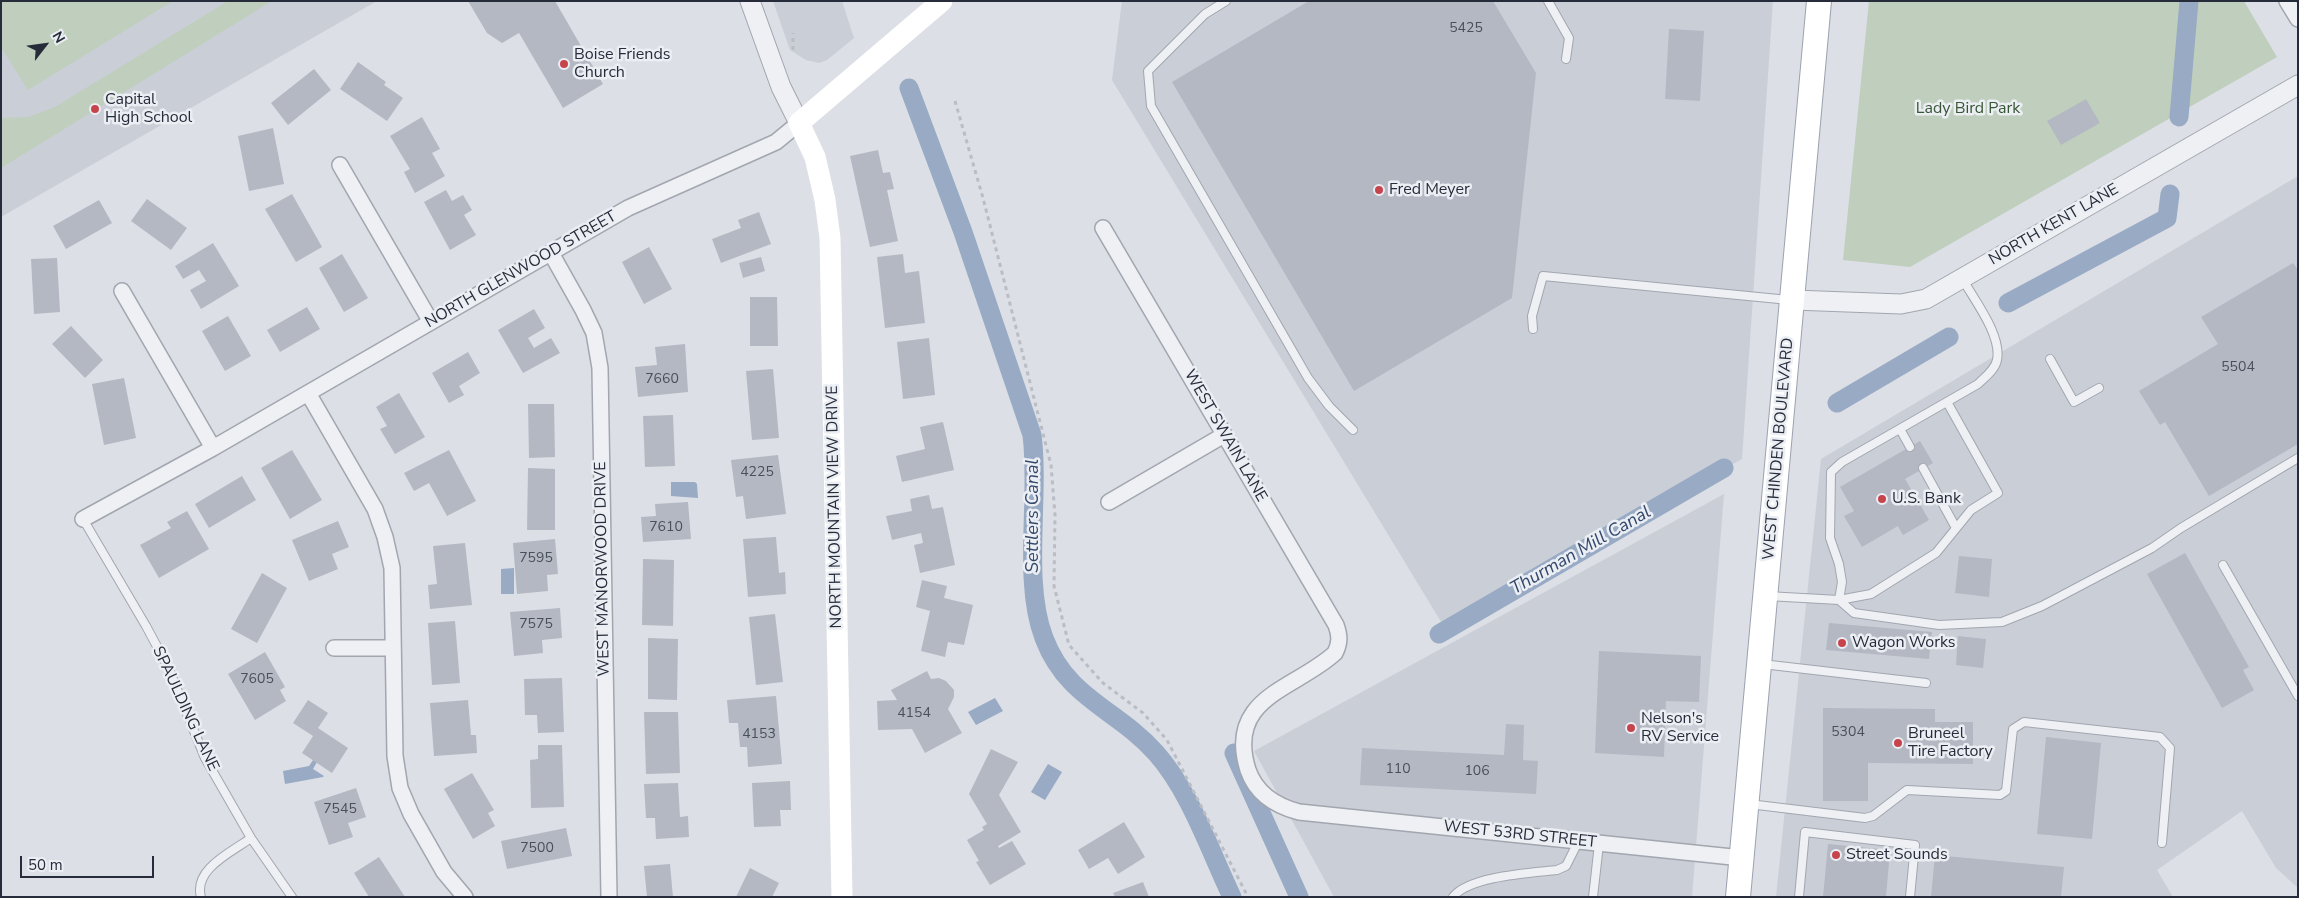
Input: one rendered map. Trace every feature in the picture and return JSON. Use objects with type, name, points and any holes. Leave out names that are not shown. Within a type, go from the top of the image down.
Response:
[{"type":"main road","name":"WEST CHINDEN BOULEVARD","points":[[1738,897],[1748,804],[1819,1]]},
{"type":"main road","name":"NORTH GLENWOOD STREET","points":[[799,123],[934,8]]},
{"type":"main road","name":"NORTH MOUNTAIN VIEW DRIVE","points":[[799,123],[815,157],[825,200],[830,238],[842,897]]},
{"type":"street","points":[[750,1],[781,87],[799,123]]},
{"type":"street","points":[[2287,1],[2298,19]]},
{"type":"street","name":"NORTH KENT LANE","points":[[1793,300],[1901,304],[1926,299],[2298,85]]},
{"type":"street","name":"NORTH GLENWOOD STREET","points":[[83,518],[213,448],[628,208],[776,142],[799,123]]},
{"type":"street","points":[[340,164],[431,322]]},
{"type":"street","name":"WEST SWAIN LANE","points":[[1103,228],[1336,625],[1340,636],[1339,645]]},
{"type":"street","name":"WEST MANORWOOD DRIVE","points":[[550,253],[584,310],[594,333],[600,368],[609,897]]},
{"type":"street","points":[[122,291],[213,448]]},
{"type":"street","points":[[308,393],[375,509],[385,537],[392,568],[395,756],[400,788],[411,814],[444,872],[465,897]]},
{"type":"street","points":[[1109,502],[1224,435]]},
{"type":"street","name":"WEST 53RD STREET","points":[[1339,645],[1328,659],[1263,700],[1253,713],[1247,727],[1244,758],[1249,773],[1257,787],[1271,801],[1284,808],[1299,812],[1742,858]]},
{"type":"street","points":[[334,648],[393,648]]},
{"type":"lane","points":[[1226,1],[1205,14],[1148,71],[1151,106],[1308,378],[1329,406],[1353,430]]},
{"type":"lane","points":[[1548,1],[1569,38],[1566,58]]},
{"type":"lane","points":[[1532,329],[1532,316],[1543,276],[1793,300]]},
{"type":"lane","points":[[1839,600],[1842,582],[1839,564],[1830,538],[1831,472],[1842,462],[1978,384],[1991,372],[1997,360],[1996,338],[1962,278]]},
{"type":"lane","points":[[2050,359],[2074,402],[2099,388]]},
{"type":"lane","points":[[1766,596],[1839,600],[1871,594],[1936,553],[1971,510],[1998,493],[1947,402]]},
{"type":"lane","points":[[1900,429],[1910,447]]},
{"type":"lane","points":[[1839,600],[1854,613],[1939,625],[2002,622],[2042,606],[2152,548],[2181,528],[2298,458]]},
{"type":"lane","points":[[1923,468],[1956,528]]},
{"type":"lane","name":"SPAULDING LANE","points":[[83,518],[164,659],[206,758],[251,838],[292,897]]},
{"type":"lane","points":[[2223,566],[2298,696]]},
{"type":"lane","points":[[1760,663],[1926,683]]},
{"type":"lane","points":[[1748,804],[1865,818],[1873,816],[1907,790],[2000,795],[2006,791],[2013,729],[2024,722],[2160,736],[2170,748],[2162,843]]},
{"type":"lane","points":[[1799,897],[1805,832],[1915,845],[1910,897]]},
{"type":"lane","points":[[201,897],[199,889],[201,877],[210,867],[251,838]]},
{"type":"lane","points":[[1454,897],[1459,890],[1481,882],[1557,870],[1566,866],[1578,842]]},
{"type":"lane","points":[[1593,897],[1599,844]]},
{"type":"path","points":[[793,33],[793,50]]},
{"type":"path","points":[[955,101],[983,198],[1051,465],[1055,515],[1054,586],[1069,645],[1103,683],[1143,713],[1167,740],[1248,897]]},
{"type":"shaded area","name":"Capital High School","points":[[1,1],[377,1],[1,217]]},
{"type":"shaded area","points":[[773,1],[842,1],[854,38],[827,60],[819,63],[806,60],[790,50]]},
{"type":"shaded area","points":[[1122,1],[1773,1],[1742,459],[1443,625],[1112,80]]},
{"type":"shaded area","points":[[2298,176],[2298,888],[2276,868],[2242,811],[2157,870],[2173,897],[1776,897],[1821,459]]},
{"type":"shaded area","points":[[1724,494],[1692,897],[1334,897],[1254,751]]},
{"type":"green space","points":[[1,1],[173,1],[28,90],[1,47]]},
{"type":"green space","points":[[228,1],[272,1],[1,168],[1,118],[28,117],[55,107]]},
{"type":"green space","name":"Lady Bird Park","points":[[1869,1],[2244,1],[2277,57],[1910,267],[1843,260]]},
{"type":"water","points":[[671,482],[695,482],[697,484],[698,498],[671,496]]},
{"type":"water","points":[[514,568],[514,594],[501,594],[501,569]]},
{"type":"water","points":[[995,698],[1003,711],[976,725],[968,712]]},
{"type":"water","points":[[313,760],[317,762],[313,769],[323,777],[285,784],[283,771],[309,766]]},
{"type":"water","points":[[1048,764],[1062,772],[1045,800],[1031,792]]},
{"type":"building","name":"Boise Friends Church","points":[[468,1],[555,1],[603,84],[563,108],[519,33],[502,43],[487,33]]},
{"type":"building","name":"Fred Meyer","points":[[1309,1],[1493,1],[1536,73],[1512,298],[1354,391],[1172,82]]},
{"type":"building","points":[[1669,29],[1704,31],[1700,101],[1665,99]]},
{"type":"building","points":[[358,62],[386,82],[384,85],[403,98],[387,121],[340,89]]},
{"type":"building","points":[[314,69],[331,90],[288,125],[271,103]]},
{"type":"building","points":[[2086,99],[2100,123],[2061,145],[2047,121]]},
{"type":"building","points":[[422,117],[440,149],[432,153],[445,176],[415,193],[404,172],[410,169],[390,136]]},
{"type":"building","points":[[273,128],[284,184],[249,191],[238,136]]},
{"type":"building","points":[[878,150],[883,173],[890,172],[894,189],[887,190],[898,241],[870,247],[850,156]]},
{"type":"building","points":[[446,190],[452,201],[463,195],[472,210],[464,215],[476,235],[450,250],[424,202]]},
{"type":"building","points":[[292,194],[322,247],[296,262],[265,209]]},
{"type":"building","points":[[147,199],[187,228],[171,250],[131,221]]},
{"type":"building","points":[[99,200],[112,223],[66,249],[53,226]]},
{"type":"building","points":[[759,212],[771,244],[721,263],[712,239],[741,228],[738,220]]},
{"type":"building","points":[[213,243],[239,286],[201,309],[190,290],[206,281],[199,270],[183,279],[175,266]]},
{"type":"building","points":[[649,247],[672,289],[644,304],[622,262]]},
{"type":"building","points":[[342,254],[368,298],[344,312],[319,268]]},
{"type":"building","points":[[903,254],[905,273],[919,271],[925,323],[885,328],[877,257]]},
{"type":"building","points":[[761,257],[765,271],[743,278],[739,263]]},
{"type":"building","points":[[57,258],[60,312],[34,314],[31,259]]},
{"type":"building","points":[[2293,263],[2298,270],[2298,444],[2209,496],[2165,422],[2160,425],[2139,391],[2218,344],[2201,317]]},
{"type":"building","points":[[750,297],[777,297],[778,346],[750,346]]},
{"type":"building","points":[[307,307],[320,329],[280,352],[267,330]]},
{"type":"building","points":[[534,309],[545,328],[528,338],[534,348],[551,338],[560,353],[523,373],[498,330]]},
{"type":"building","points":[[228,316],[251,356],[225,371],[202,331]]},
{"type":"building","points":[[71,326],[103,360],[85,378],[52,344]]},
{"type":"building","points":[[929,338],[935,395],[903,399],[897,342]]},
{"type":"building","points":[[685,344],[688,392],[638,397],[635,367],[657,365],[655,347]]},
{"type":"building","points":[[468,352],[480,373],[459,386],[464,395],[449,403],[432,373]]},
{"type":"building","points":[[773,369],[779,438],[752,440],[746,371]]},
{"type":"building","points":[[124,378],[136,438],[104,445],[92,384]]},
{"type":"building","points":[[399,393],[425,437],[395,454],[380,429],[387,426],[376,407]]},
{"type":"building","points":[[528,404],[554,404],[555,457],[529,458]]},
{"type":"building","points":[[673,415],[675,466],[645,467],[643,416]]},
{"type":"building","points":[[943,422],[954,470],[902,482],[896,456],[925,449],[920,427]]},
{"type":"building","name":"U.S. Bank","points":[[1920,441],[1933,463],[1905,479],[1929,520],[1903,535],[1898,526],[1862,547],[1844,516],[1854,511],[1840,487]]},
{"type":"building","points":[[292,450],[322,500],[290,519],[261,468]]},
{"type":"building","points":[[449,450],[476,501],[447,516],[429,483],[414,491],[404,473]]},
{"type":"building","points":[[778,455],[786,514],[746,519],[743,496],[736,497],[731,460]]},
{"type":"building","points":[[528,468],[555,469],[555,530],[527,530]]},
{"type":"building","points":[[242,476],[256,500],[209,528],[195,504]]},
{"type":"building","points":[[929,495],[932,509],[943,507],[955,565],[920,573],[914,545],[923,543],[921,533],[892,540],[886,516],[912,511],[910,499]]},
{"type":"building","points":[[688,502],[691,539],[643,542],[641,517],[656,516],[655,504]]},
{"type":"building","points":[[187,511],[209,549],[159,578],[140,545],[171,528],[167,522]]},
{"type":"building","points":[[338,521],[349,547],[332,554],[338,569],[309,581],[292,540]]},
{"type":"building","points":[[776,537],[779,573],[785,572],[786,594],[748,597],[743,539]]},
{"type":"building","points":[[555,539],[558,574],[547,575],[548,591],[517,594],[513,543]]},
{"type":"building","points":[[465,543],[472,605],[430,609],[428,585],[437,584],[433,546]]},
{"type":"building","points":[[2185,553],[2249,667],[2243,670],[2254,690],[2222,708],[2147,574]]},
{"type":"building","points":[[1959,556],[1992,559],[1989,597],[1955,593]]},
{"type":"building","points":[[643,559],[674,560],[673,626],[642,625]]},
{"type":"building","points":[[262,573],[287,588],[257,643],[231,629]]},
{"type":"building","points":[[922,580],[947,586],[944,598],[973,605],[964,645],[948,642],[945,657],[921,651],[930,611],[916,607]]},
{"type":"building","points":[[560,608],[562,638],[542,640],[543,653],[514,656],[510,612]]},
{"type":"building","points":[[775,614],[783,682],[756,685],[749,617]]},
{"type":"building","points":[[455,621],[460,683],[432,685],[428,623]]},
{"type":"building","points":[[1829,623],[1932,632],[1929,659],[1826,650]]},
{"type":"building","points":[[1958,636],[1986,639],[1983,668],[1956,665]]},
{"type":"building","points":[[648,638],[678,639],[677,700],[648,699]]},
{"type":"building","name":"Nelson's RV Service","points":[[1599,651],[1701,656],[1699,702],[1666,701],[1664,757],[1595,753]]},
{"type":"building","points":[[265,652],[285,687],[280,690],[286,701],[255,720],[228,674]]},
{"type":"building","points":[[927,671],[931,679],[939,678],[946,681],[954,690],[954,697],[948,709],[962,733],[925,753],[912,729],[878,730],[877,701],[897,700],[891,690]]},
{"type":"building","points":[[562,678],[564,732],[538,733],[537,715],[525,715],[524,679]]},
{"type":"building","points":[[776,696],[782,764],[748,767],[747,747],[740,747],[738,723],[729,723],[727,700]]},
{"type":"building","points":[[308,700],[328,713],[318,728],[348,748],[332,773],[302,753],[313,736],[293,723]]},
{"type":"building","points":[[468,700],[471,735],[476,735],[477,753],[434,756],[430,703]]},
{"type":"building","name":"Bruneel Tire Factory","points":[[1823,708],[1935,709],[1935,722],[1973,722],[1973,764],[1868,763],[1868,801],[1823,801]]},
{"type":"building","points":[[644,712],[678,712],[680,773],[646,774]]},
{"type":"building","points":[[1506,724],[1524,725],[1523,760],[1538,761],[1536,794],[1360,785],[1362,748],[1504,755]]},
{"type":"building","points":[[2046,737],[2101,743],[2092,839],[2037,834]]},
{"type":"building","points":[[538,745],[562,745],[564,807],[531,808],[530,760],[538,759]]},
{"type":"building","points":[[991,749],[1018,762],[999,795],[1021,832],[998,846],[999,848],[1012,841],[1026,864],[990,885],[976,862],[979,861],[967,840],[984,830],[982,827],[987,824],[969,794]]},
{"type":"building","points":[[472,773],[494,810],[488,813],[495,826],[473,839],[444,789]]},
{"type":"building","points":[[790,781],[791,810],[780,810],[781,826],[754,827],[752,783]]},
{"type":"building","points":[[678,783],[680,817],[688,816],[689,837],[656,839],[655,818],[646,818],[644,784]]},
{"type":"building","points":[[356,788],[366,817],[348,823],[353,837],[329,845],[314,802]]},
{"type":"building","points":[[1124,822],[1145,857],[1118,874],[1108,858],[1089,869],[1078,850]]},
{"type":"building","points":[[566,828],[572,856],[507,869],[501,841]]},
{"type":"building","points":[[1828,844],[1890,850],[1886,897],[1823,897]]},
{"type":"building","points":[[1935,855],[2064,867],[2061,897],[1931,897]]},
{"type":"building","points":[[379,857],[405,897],[369,897],[354,873]]},
{"type":"building","points":[[670,864],[673,897],[647,897],[644,866]]},
{"type":"building","points":[[750,868],[779,883],[772,897],[736,897]]},
{"type":"building","points":[[1143,882],[1149,897],[1115,897],[1113,893]]},
{"type":"waterway","name":"Thurman Mill Canal","points":[[2179,117],[2189,1]]},
{"type":"waterway","name":"Settlers Canal","points":[[909,88],[963,232],[1032,435],[1034,459],[1034,591],[1037,615],[1044,638],[1054,659],[1079,690],[1141,738],[1168,768],[1189,803],[1232,897]]},
{"type":"waterway","name":"Thurman Mill Canal","points":[[2008,303],[2167,218],[2170,194]]},
{"type":"waterway","name":"Thurman Mill Canal","points":[[1837,403],[1949,337]]},
{"type":"waterway","name":"Thurman Mill Canal","points":[[1439,634],[1724,468]]},
{"type":"waterway","name":"Thurman Mill Canal","points":[[1234,753],[1299,897]]},
{"type":"place","name":"Boise Friends Church","points":[[564,64]]},
{"type":"place","name":"Capital High School","points":[[95,109]]},
{"type":"place","name":"Fred Meyer","points":[[1379,190]]},
{"type":"place","name":"U.S. Bank","points":[[1882,499]]},
{"type":"place","name":"Wagon Works","points":[[1842,643]]},
{"type":"place","name":"Nelson's RV Service","points":[[1631,728]]},
{"type":"place","name":"Bruneel Tire Factory","points":[[1898,743]]},
{"type":"place","name":"Street Sounds","points":[[1836,855]]}]
